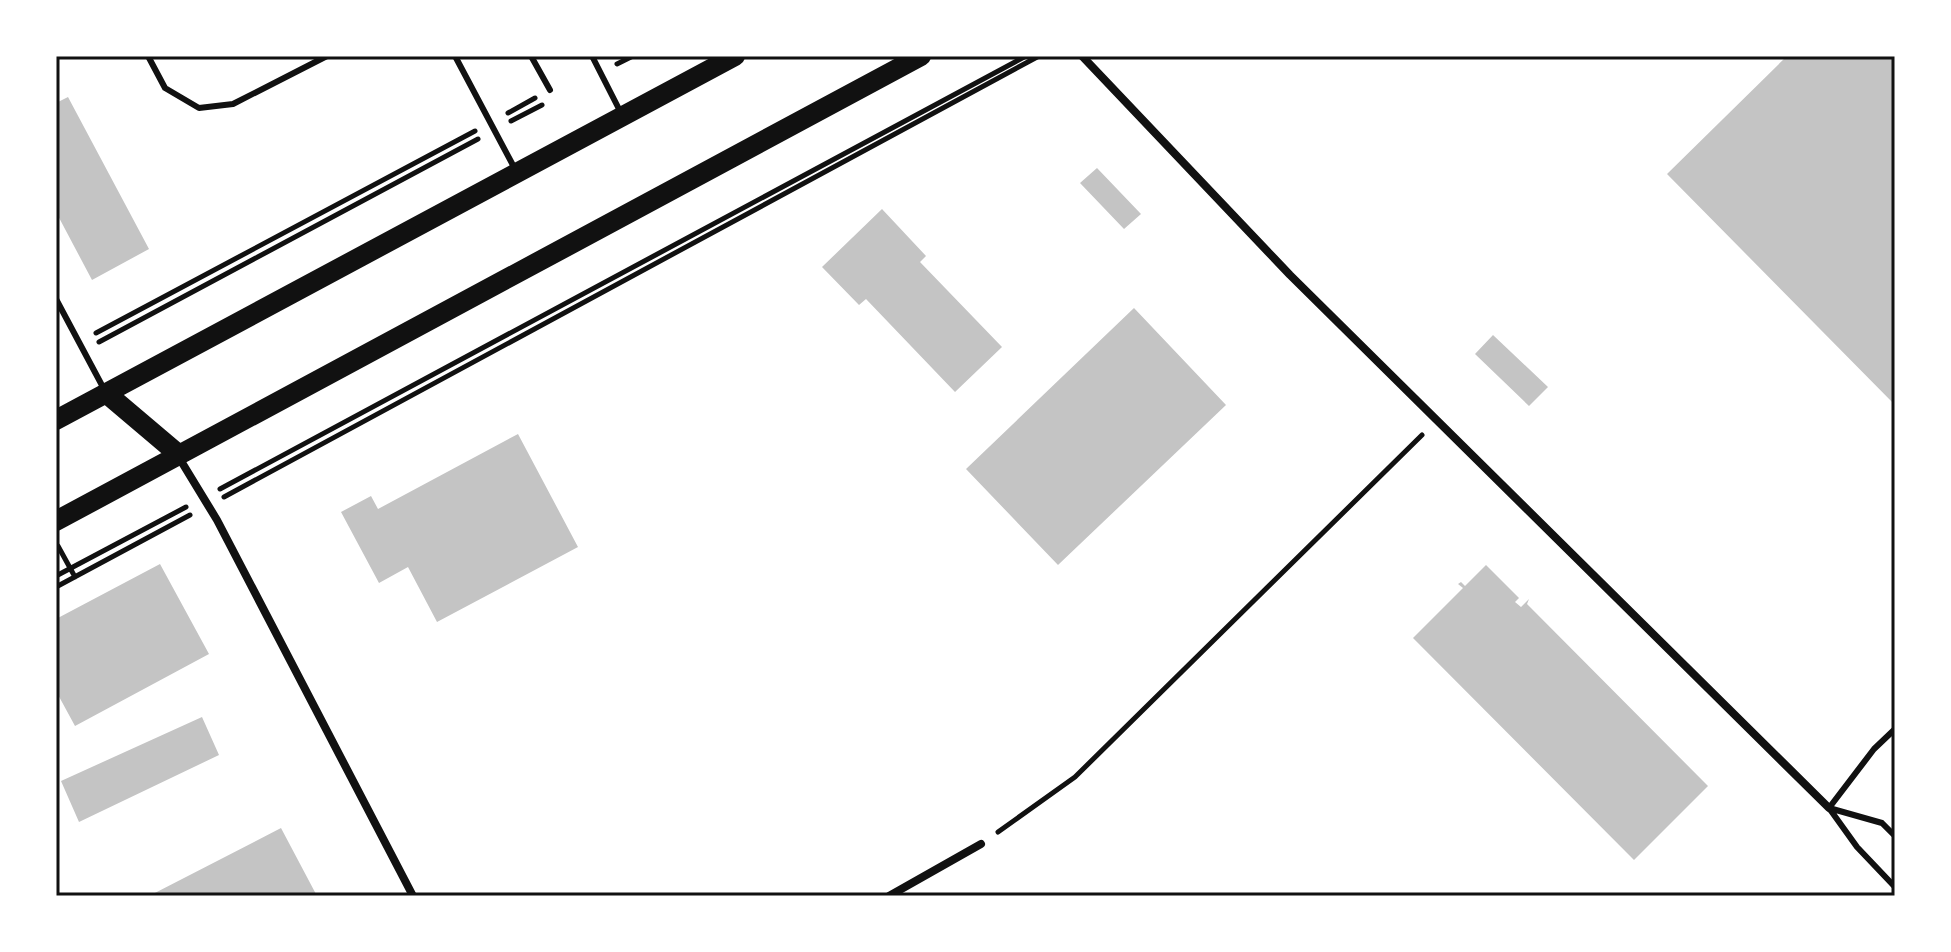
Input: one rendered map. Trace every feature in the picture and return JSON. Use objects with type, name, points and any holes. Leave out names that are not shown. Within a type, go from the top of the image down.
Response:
[{"type":"main road","points":[[56,420],[735,56]]},
{"type":"main road","points":[[56,521],[921,56]]},
{"type":"main road","points":[[106,393],[178,454]]},
{"type":"street","points":[[1082,56],[1290,275],[1829,808]]},
{"type":"street","points":[[178,454],[206,501],[413,896]]},
{"type":"street","points":[[889,896],[981,844]]},
{"type":"lane","points":[[148,56],[165,88],[199,108],[233,104],[327,56]]},
{"type":"lane","points":[[455,56],[517,173]]},
{"type":"lane","points":[[531,56],[550,90]]},
{"type":"lane","points":[[592,56],[622,116]]},
{"type":"lane","points":[[56,299],[106,393]]},
{"type":"lane","points":[[1829,808],[1874,749],[1895,729]]},
{"type":"lane","points":[[1829,808],[1882,823],[1895,836]]},
{"type":"lane","points":[[1829,808],[1857,847],[1895,887]]},
{"type":"path","points":[[600,73],[633,56]]},
{"type":"path","points":[[56,587],[206,501],[1026,56]]},
{"type":"path","points":[[56,576],[206,501],[1039,56]]},
{"type":"path","points":[[79,342],[550,90]]},
{"type":"path","points":[[83,351],[547,102]]},
{"type":"path","points":[[981,844],[1075,777],[1437,420]]},
{"type":"path","points":[[56,542],[75,577]]},
{"type":"building","points":[[1787,56],[1895,56],[1895,405],[1667,174]]},
{"type":"building","points":[[68,97],[149,249],[92,280],[56,212],[56,103]]},
{"type":"building","points":[[1097,168],[1141,214],[1124,229],[1080,183]]},
{"type":"building","points":[[882,209],[926,256],[920,262],[1002,347],[955,392],[866,299],[859,305],[822,267]]},
{"type":"building","points":[[1134,308],[1226,405],[1058,565],[966,469]]},
{"type":"building","points":[[1493,335],[1548,387],[1529,406],[1475,354]]},
{"type":"building","points":[[518,434],[578,547],[437,622],[408,567],[379,583],[341,512],[371,496],[378,509]]},
{"type":"building","points":[[160,564],[209,654],[75,726],[56,691],[56,619]]},
{"type":"building","points":[[1486,565],[1519,598],[1515,602],[1521,607],[1529,599],[1527,604],[1708,786],[1634,860],[1413,638],[1463,588],[1458,584],[1461,582],[1465,586]]},
{"type":"building","points":[[202,717],[219,755],[79,822],[61,781]]},
{"type":"building","points":[[281,828],[317,896],[149,896]]}]
